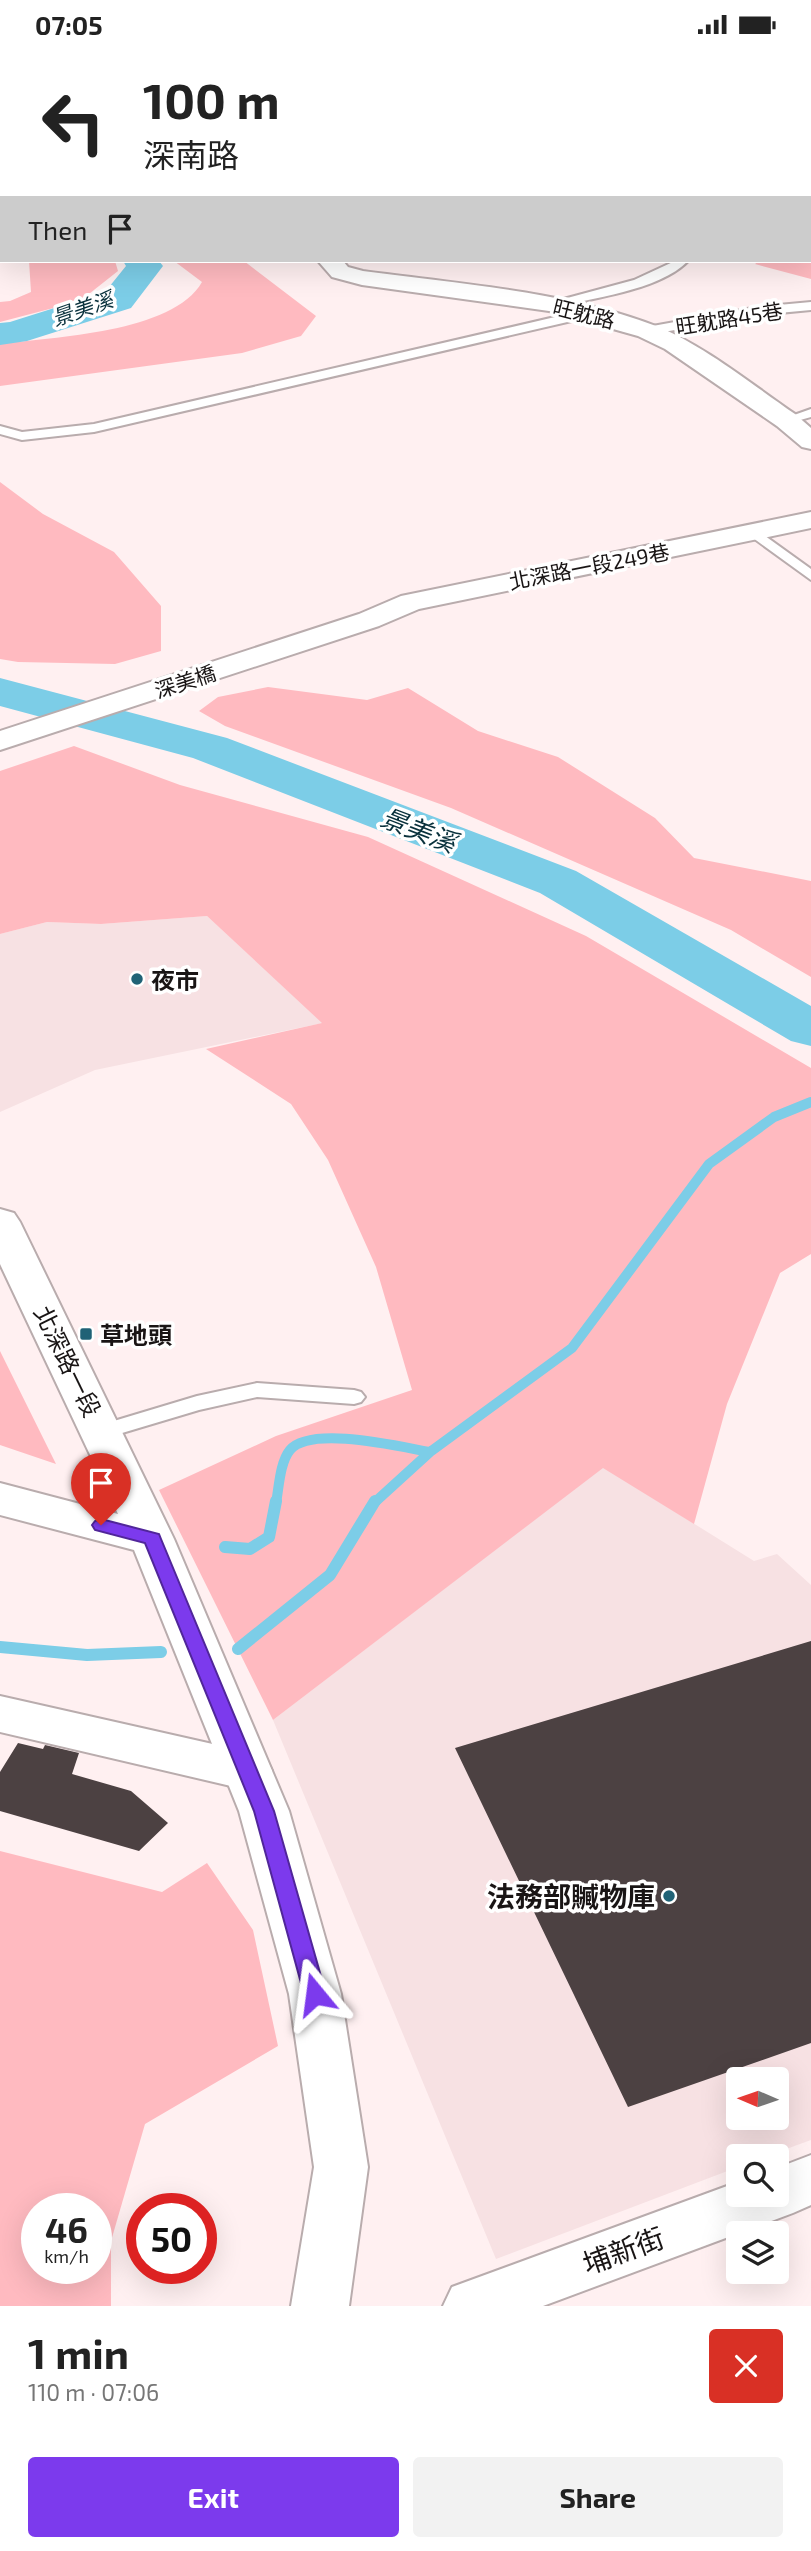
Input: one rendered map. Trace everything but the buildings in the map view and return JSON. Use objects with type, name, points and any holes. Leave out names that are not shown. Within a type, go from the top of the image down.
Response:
[{"type":"street","name":"旺躭路","points":[[332,263],[340,272],[362,278],[551,304],[647,331],[674,344],[786,419],[811,441]]},
{"type":"street","name":"北深路一段249巷","points":[[369,620],[411,602],[811,520]]},
{"type":"street","name":"深美橋","points":[[0,741],[369,620]]},
{"type":"street","name":"北深路一段","points":[[0,1222],[152,1539],[264,1811],[315,1994],[341,2167],[320,2306]]},
{"type":"street","points":[[0,1499],[152,1539]]},
{"type":"street","points":[[0,1714],[248,1771]]},
{"type":"street","name":"埔新街","points":[[789,2189],[811,2180]]},
{"type":"street","name":"埔新街","points":[[472,2306],[740,2207]]},
{"type":"lane","points":[[551,304],[654,277],[680,263]]},
{"type":"lane","name":"旺躭路45巷","points":[[647,331],[758,311],[811,306]]},
{"type":"lane","points":[[0,430],[22,436],[94,428],[584,314]]},
{"type":"lane","points":[[786,419],[811,413]]},
{"type":"lane","points":[[754,532],[811,576]]},
{"type":"lane","points":[[102,1432],[197,1403],[257,1390],[354,1397]]},
{"type":"shaded area","points":[[29,263],[116,263],[118,271],[80,301],[0,322],[0,302],[10,301],[31,292]]},
{"type":"shaded area","points":[[177,263],[247,263],[316,316],[301,336],[242,353],[0,386],[0,344],[80,335],[139,322],[166,312],[187,299],[202,282]]},
{"type":"shaded area","points":[[811,263],[811,279],[755,264]]},
{"type":"shaded area","points":[[0,482],[43,514],[114,552],[161,606],[161,651],[115,664],[18,662],[0,659]]},
{"type":"shaded area","points":[[268,687],[367,700],[408,688],[478,731],[558,757],[655,818],[694,858],[811,881],[811,977],[731,930],[451,808],[225,726],[199,711],[218,697]]},
{"type":"shaded area","points":[[74,746],[180,785],[368,837],[586,936],[811,1068],[811,1254],[780,1273],[727,1404],[694,1524],[603,1468],[273,1720],[159,1490],[276,1436],[412,1390],[376,1267],[328,1160],[291,1104],[206,1049],[322,1023],[207,916],[101,924],[47,922],[0,934],[0,771]]},
{"type":"shaded area","name":"夜市","points":[[207,916],[323,1023],[95,1070],[0,1112],[0,934],[47,922],[101,924]]},
{"type":"shaded area","points":[[0,1351],[56,1464],[0,1445]]},
{"type":"shaded area","points":[[603,1467],[754,1561],[777,1554],[811,1585],[811,2140],[789,2148],[789,2144],[726,2144],[726,2172],[496,2259],[273,1720]]},
{"type":"shaded area","points":[[0,1851],[162,1892],[207,1863],[253,1930],[278,2046],[145,2124],[112,2238],[112,2193],[21,2193],[21,2284],[111,2284],[111,2306],[0,2306]]},
{"type":"waterway","name":"景美溪","points":[[0,334],[14,333],[118,300],[145,266],[143,263]]},
{"type":"waterway","name":"景美溪","points":[[0,692],[210,748],[558,882],[811,1029]]},
{"type":"waterway","points":[[430,1452],[572,1348],[709,1164],[774,1117],[811,1102]]},
{"type":"waterway","points":[[276,1503],[284,1461],[290,1450],[301,1443],[336,1438],[430,1452]]},
{"type":"waterway","points":[[374,1503],[430,1452]]},
{"type":"waterway","points":[[225,1547],[250,1549],[269,1537],[276,1501]]},
{"type":"waterway","points":[[238,1649],[330,1575],[375,1501]]},
{"type":"waterway","points":[[0,1647],[87,1655],[161,1652]]},
{"type":"place","name":"夜市","points":[[137,979]]},
{"type":"place","name":"草地頭","points":[[86,1334]]},
{"type":"place","name":"法務部贓物庫","points":[[669,1896]]},
{"type":"route","points":[[101,1525],[152,1539],[264,1811],[315,1994]]}]
